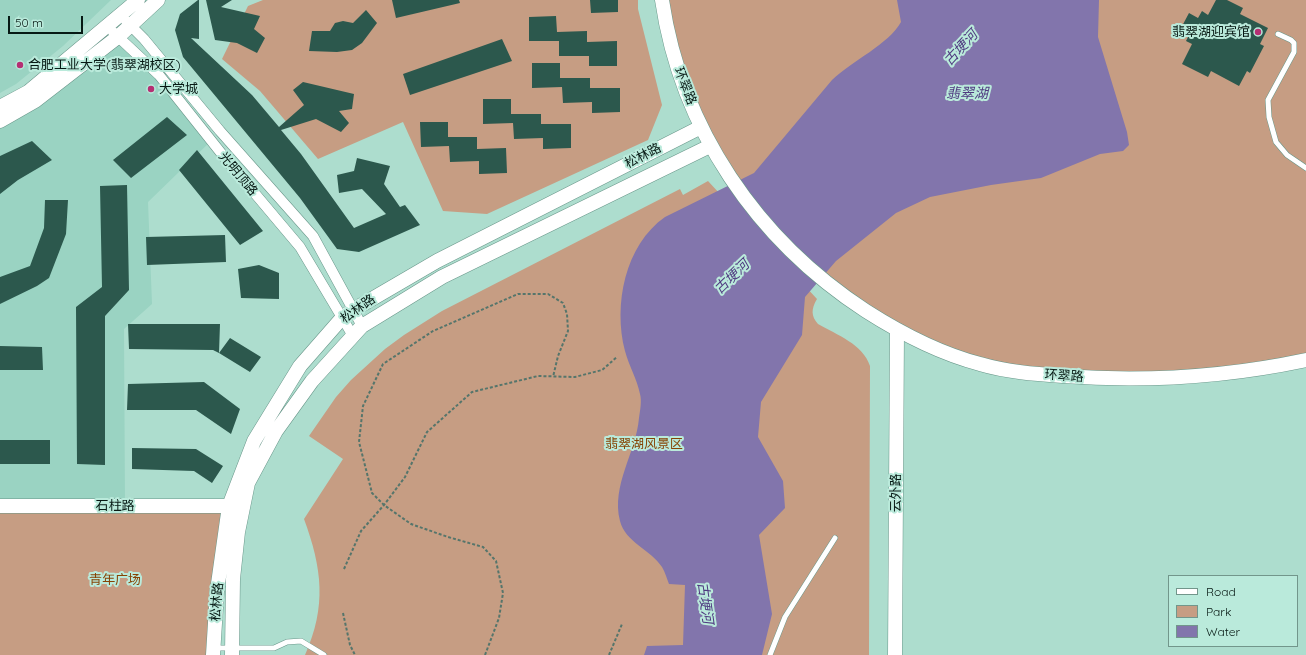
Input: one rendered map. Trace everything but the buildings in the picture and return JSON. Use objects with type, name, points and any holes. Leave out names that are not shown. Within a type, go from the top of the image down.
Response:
[{"type":"street","points":[[0,107],[28,92],[138,0]]},
{"type":"street","points":[[0,121],[35,101],[119,36],[158,0]]},
{"type":"street","name":"环翠路","points":[[662,0],[667,33],[678,71],[701,127],[710,146],[723,166],[765,225],[789,250],[839,293],[897,331],[938,351],[979,364],[1003,370],[1071,377],[1106,379],[1191,377],[1261,368],[1306,360]]},
{"type":"street","name":"光明顶路","points":[[120,14],[144,39],[220,131],[313,236],[357,331]]},
{"type":"street","name":"光明顶路","points":[[106,26],[119,36],[158,75],[300,247],[348,314]]},
{"type":"street","name":"松林路","points":[[213,651],[217,591],[229,506],[254,441],[300,366],[348,314],[437,261],[701,127]]},
{"type":"street","name":"松林路","points":[[232,651],[232,579],[238,532],[248,483],[276,431],[312,381],[357,331],[442,277],[710,146]]},
{"type":"street","name":"云外路","points":[[895,655],[897,331]]},
{"type":"street","name":"石柱路","points":[[0,506],[229,506]]},
{"type":"lane","points":[[1278,34],[1294,43],[1294,52],[1268,100],[1269,117],[1276,142],[1287,155],[1306,168]]},
{"type":"lane","points":[[770,655],[785,617],[835,538]]},
{"type":"lane","points":[[213,651],[274,648],[287,642],[301,641],[324,655]]},
{"type":"path","points":[[485,655],[499,618],[503,593],[496,561],[483,547],[411,524],[384,505],[372,493],[359,442],[363,406],[383,364],[433,332],[518,294],[548,294],[563,303],[567,314],[568,331],[558,356],[553,377]]},
{"type":"path","points":[[344,569],[361,531],[384,505],[405,477],[427,432],[472,392],[538,376],[575,377],[602,370],[616,357]]},
{"type":"path","points":[[343,613],[350,645],[355,655]]},
{"type":"path","points":[[609,655],[622,624]]},
{"type":"shaded area","name":"合肥工业大学(翡翠湖校区)","points":[[0,0],[111,0],[63,46],[16,84],[0,93]]},
{"type":"shaded area","points":[[119,36],[211,141],[148,202],[152,304],[124,329],[125,506],[0,506],[0,121]]},
{"type":"green space","points":[[263,0],[638,0],[638,9],[662,105],[648,140],[487,214],[443,211],[403,122],[318,159],[260,91],[222,59],[248,6]]},
{"type":"green space","points":[[662,0],[1306,0],[1306,360],[1191,377],[979,364],[839,293],[710,146]]},
{"type":"green space","name":"翡翠湖风景区","points":[[708,181],[817,299],[814,306],[813,315],[818,324],[841,336],[855,346],[867,358],[870,366],[869,655],[305,655],[317,620],[320,587],[315,554],[304,519],[343,459],[309,436],[336,397],[351,380],[385,349],[442,311],[680,189],[683,195]]},
{"type":"green space","name":"青年广场","points":[[0,506],[229,506],[213,655],[0,655]]},
{"type":"water","name":"翡翠湖","points":[[897,0],[1099,0],[1098,37],[1127,132],[1129,145],[1123,151],[1100,154],[1041,178],[991,185],[930,197],[896,213],[836,261],[805,297],[802,335],[761,402],[758,437],[783,481],[785,508],[759,535],[772,614],[762,655],[644,655],[647,646],[683,645],[685,585],[669,584],[662,567],[652,556],[627,535],[620,521],[618,508],[621,482],[634,444],[641,403],[639,388],[625,351],[622,333],[622,296],[626,277],[632,260],[640,243],[651,229],[665,217],[754,173],[832,80],[888,38],[895,30],[901,22]]},
{"type":"place","name":"翡翠湖迎宾馆","points":[[1258,32]]},
{"type":"place","name":"合肥工业大学(翡翠湖校区)","points":[[20,65]]},
{"type":"place","name":"大学城","points":[[151,89]]},
{"type":"water label","name":"古埂河","points":[[961,48]]},
{"type":"water label","name":"古埂河","points":[[732,277]]},
{"type":"water label","name":"古埂河","points":[[705,603]]}]
